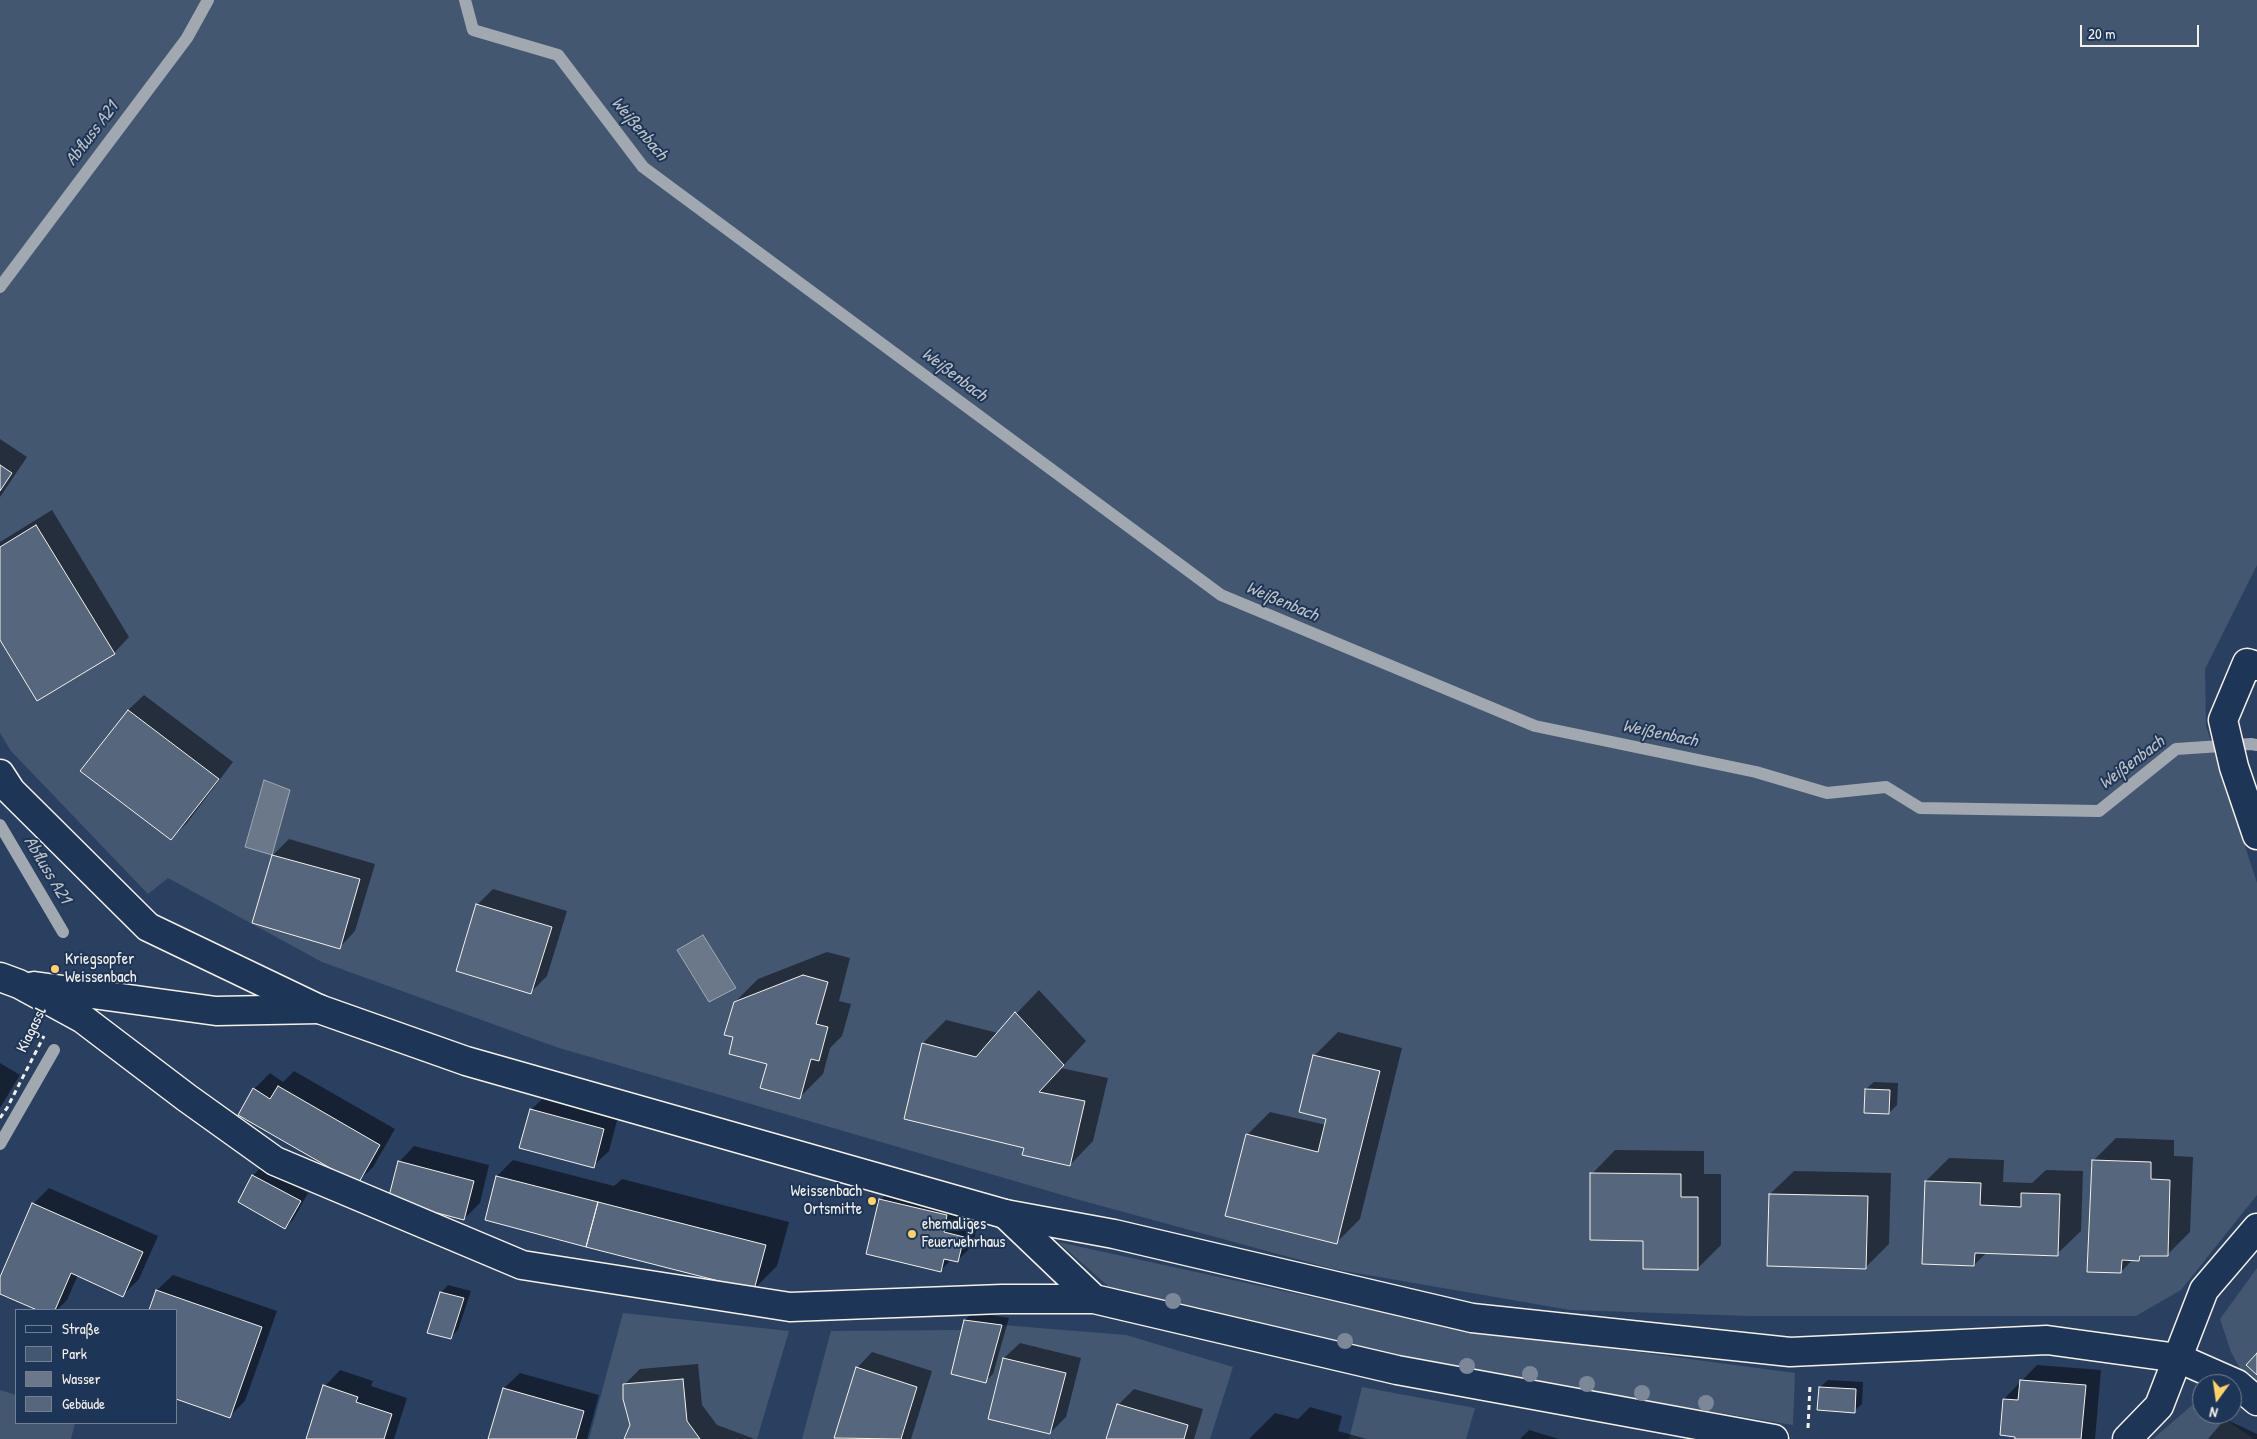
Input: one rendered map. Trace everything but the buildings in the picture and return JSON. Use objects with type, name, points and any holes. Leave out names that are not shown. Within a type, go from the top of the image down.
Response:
[{"type":"street","points":[[2257,666],[2247,663],[2223,720],[2234,767],[2257,835]]},
{"type":"street","points":[[0,774],[11,791],[148,927],[319,1009],[466,1060],[1005,1214],[1114,1234],[1472,1318],[1790,1352],[2047,1340],[2178,1358],[2237,1384],[2257,1401]]},
{"type":"street","points":[[10,981],[216,1011],[319,1009]]},
{"type":"street","points":[[10,981],[58,1006],[103,1033],[187,1098],[275,1161],[522,1265],[790,1307],[1002,1299],[1094,1299],[1398,1370],[1774,1439]]},
{"type":"street","points":[[1005,1214],[1094,1299]]},
{"type":"street","points":[[2127,1439],[2159,1406],[2204,1290],[2257,1228]]},
{"type":"path","name":"Kiagassl","points":[[0,1118],[12,1100],[58,1006]]},
{"type":"path","points":[[1808,1429],[1812,1351]]},
{"type":"green space","points":[[0,0],[2257,0],[2257,565],[2205,669],[2206,726],[2257,883],[2257,1195],[2181,1290],[2136,1316],[1749,1316],[1570,1310],[1333,1269],[1076,1199],[556,1047],[322,962],[168,878],[148,894],[11,751],[0,733]]},
{"type":"green space","points":[[1058,1242],[1449,1327],[1795,1373],[1793,1425],[1393,1359],[1116,1293]]},
{"type":"green space","points":[[2257,1268],[2257,1383],[2242,1372],[2231,1352],[2220,1319]]},
{"type":"green space","points":[[623,1313],[789,1331],[757,1439],[589,1439]]},
{"type":"green space","points":[[964,1320],[1126,1335],[1233,1367],[1210,1439],[802,1439],[831,1331],[961,1330]]},
{"type":"green space","points":[[1362,1387],[1475,1408],[1466,1439],[1349,1439]]},
{"type":"green space","points":[[0,1390],[15,1395],[15,1424],[75,1424],[71,1439],[0,1439]]},
{"type":"green space","points":[[2192,1405],[2192,1424],[2232,1424],[2254,1439],[2153,1439]]},
{"type":"water","points":[[264,780],[290,790],[272,855],[245,847]]},
{"type":"water","points":[[703,935],[736,988],[709,1002],[677,950]]},
{"type":"waterway","name":"Abfluss A21","points":[[0,287],[187,38],[208,0]]},
{"type":"waterway","name":"Weißenbach","points":[[465,0],[473,30],[558,55],[643,167],[1221,595],[1535,726],[1756,772],[1827,793],[1886,787],[1920,808],[2099,811],[2176,749],[2257,745]]},
{"type":"waterway","name":"Abfluss A21","points":[[0,825],[63,932]]},
{"type":"waterway","name":"Abfluss A21","points":[[0,1144],[54,1050]]},
{"type":"place","name":"Kriegsopfer Weissenbach","points":[[55,969]]},
{"type":"place","name":"Weissenbach Ortsmitte","points":[[872,1201]]},
{"type":"place","name":"ehemaliges Feuerwehrhaus","points":[[912,1234]]}]
